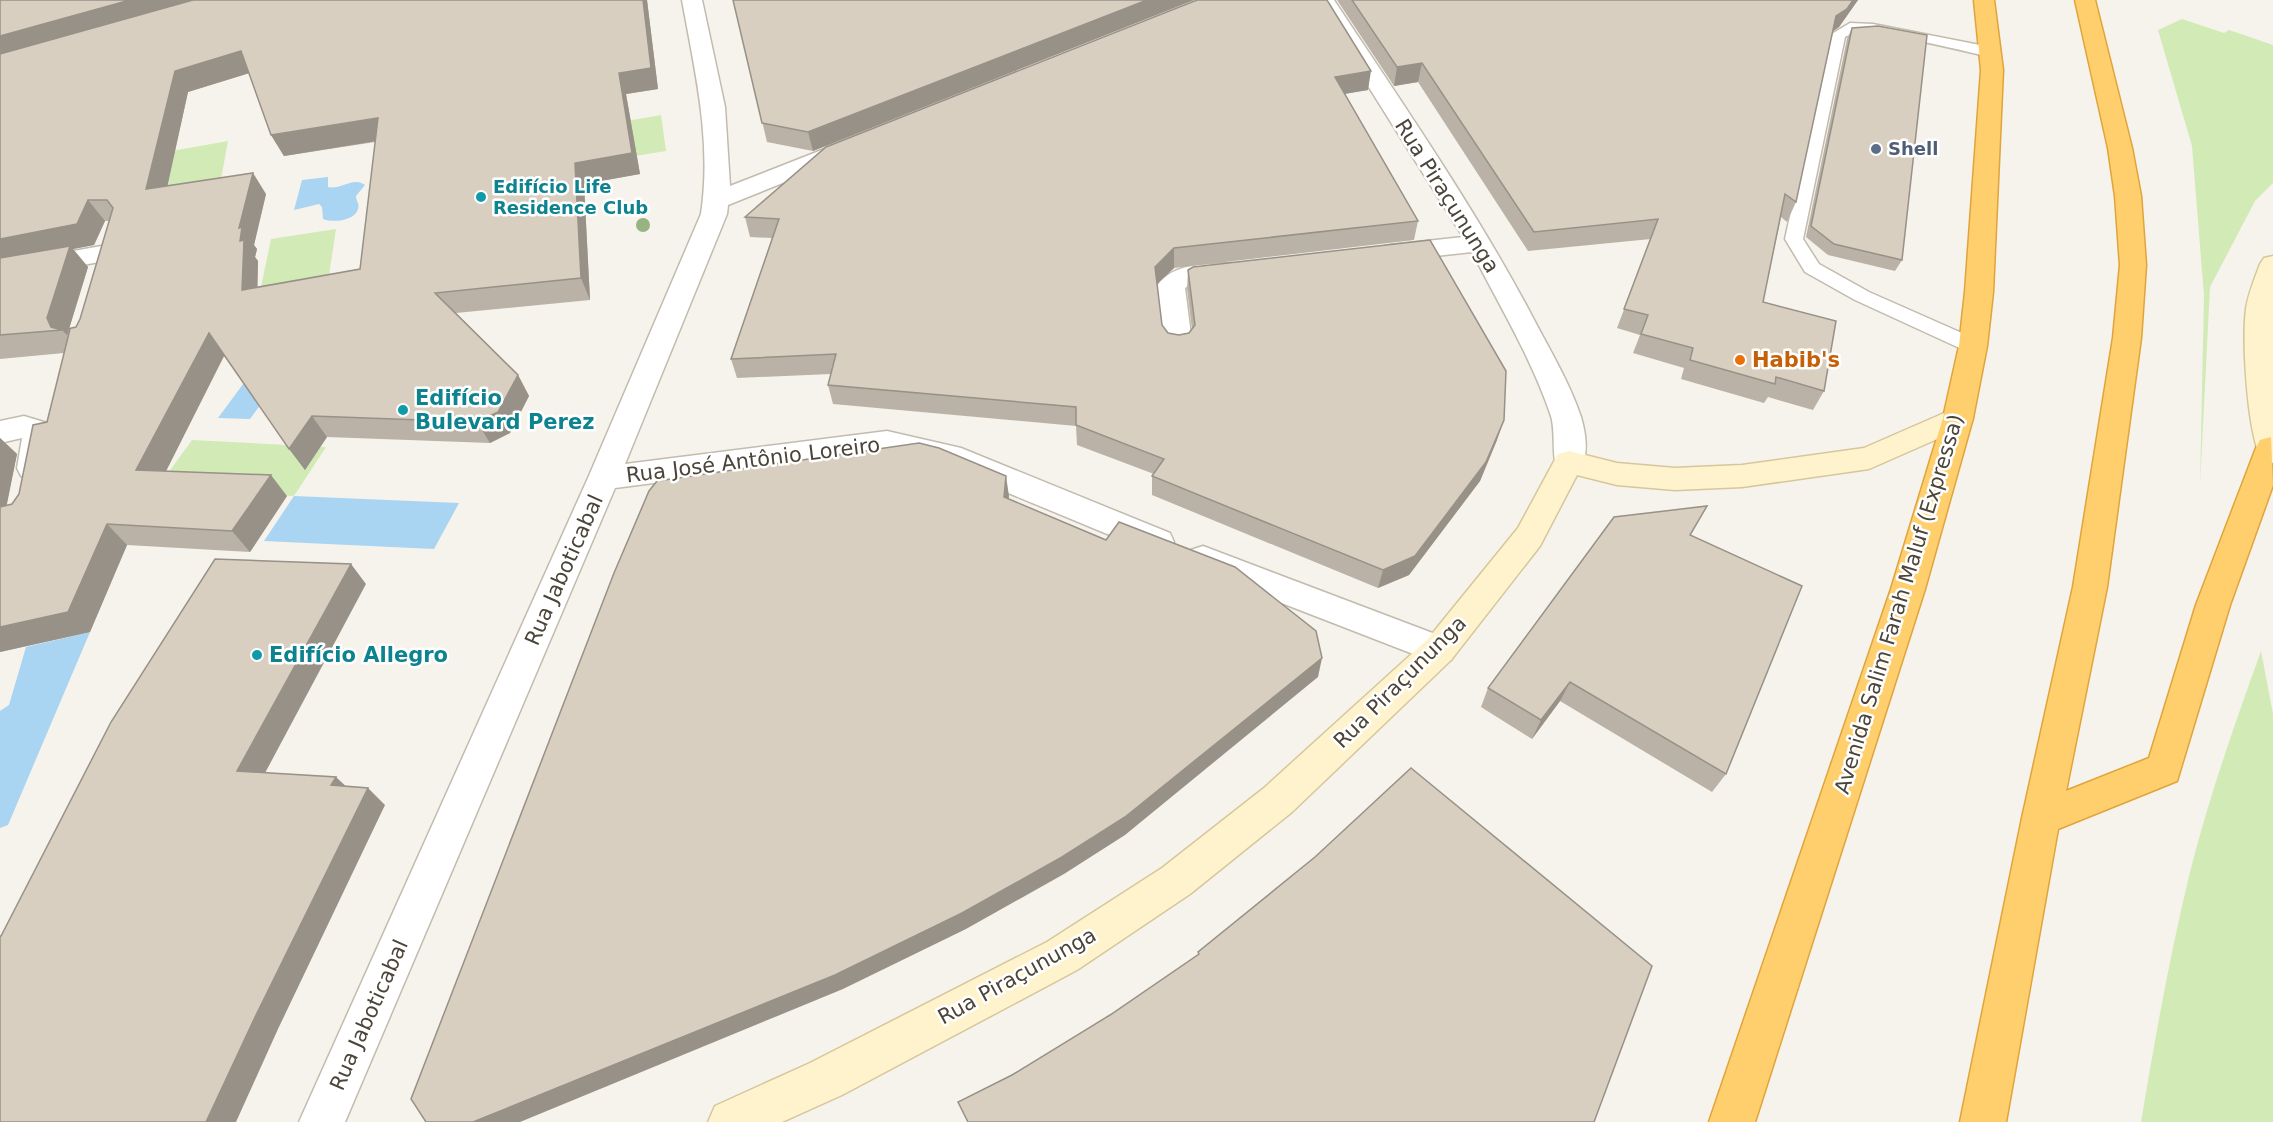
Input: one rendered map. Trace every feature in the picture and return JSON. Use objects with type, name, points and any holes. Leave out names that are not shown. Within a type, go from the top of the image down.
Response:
[{"type":"highway","name":"Avenida Salim Farah Maluf (Expressa)","points":[[1732,1122],[1908,589],[1958,418],[1973,346],[1980,280],[1992,70],[1984,0]]},
{"type":"highway","points":[[1983,1122],[2041,818],[2090,587],[2127,338],[2133,265],[2128,196],[2120,148],[2085,0]]},
{"type":"highway","points":[[2041,818],[2164,769],[2213,605],[2272,450]]},
{"type":"main road","points":[[2272,450],[2263,406],[2260,308],[2273,264]]},
{"type":"main road","points":[[1569,462],[1617,474],[1675,479],[1742,476],[1869,458],[1958,418]]},
{"type":"main road","name":"Rua Piraçununga","points":[[731,1122],[826,1079],[1062,956],[1176,881],[1278,800],[1439,650],[1529,537],[1569,462]]},
{"type":"street","name":"Rua Jaboticabal","points":[[322,1122],[604,478],[705,241],[717,200],[718,175],[715,123],[692,0]]},
{"type":"street","name":"Rua Piraçununga","points":[[1324,0],[1480,243],[1545,368],[1566,417],[1571,444],[1569,462]]},
{"type":"street","points":[[717,200],[863,142]]},
{"type":"street","points":[[1365,256],[1480,243]]},
{"type":"street","points":[[0,272],[107,252]]},
{"type":"street","points":[[1179,343],[1172,286],[1174,282],[1183,276],[1251,269]]},
{"type":"street","points":[[0,432],[24,427],[31,428],[38,435],[27,491]]},
{"type":"street","name":"Rua José Antônio Loreiro","points":[[604,478],[886,442],[950,456],[1125,530],[1439,650]]},
{"type":"lane","points":[[1973,346],[1862,296],[1812,268],[1794,239],[1838,35],[1850,28],[1873,28],[1990,52]]},
{"type":"green space","points":[[2182,19],[2224,33],[2229,30],[2273,45],[2273,183],[2255,201],[2210,287],[2200,485],[2204,296],[2192,146],[2158,30]]},
{"type":"green space","points":[[661,115],[666,151],[629,157],[627,121]]},
{"type":"green space","points":[[228,141],[218,195],[53,224],[71,169]]},
{"type":"green space","points":[[336,229],[326,295],[257,306],[271,239]]},
{"type":"green space","points":[[192,440],[326,447],[294,496],[155,491]]},
{"type":"green space","points":[[2261,651],[2273,714],[2273,1122],[2141,1122],[2163,996],[2197,844]]},
{"type":"water","points":[[328,177],[328,187],[338,187],[352,182],[365,185],[356,196],[359,205],[353,216],[343,220],[323,219],[322,207],[319,204],[294,210],[302,180]]},
{"type":"water","points":[[249,376],[281,377],[250,419],[218,418]]},
{"type":"water","points":[[294,496],[459,503],[434,549],[264,541]]},
{"type":"water","points":[[90,632],[8,825],[0,828],[0,711],[9,705],[26,647]]},
{"type":"building","points":[[0,0],[130,0],[0,36]]},
{"type":"building","points":[[193,0],[643,0],[651,68],[619,73],[632,153],[575,163],[581,278],[435,293],[518,375],[498,412],[477,422],[312,416],[289,449],[209,333],[136,470],[271,475],[232,531],[107,524],[68,612],[0,627],[0,507],[12,504],[19,494],[33,425],[47,422],[70,329],[67,329],[76,327],[80,319],[113,208],[107,200],[88,200],[77,224],[0,239],[0,54]],"holes":[[[241,51],[271,135],[378,118],[360,269],[242,290],[244,240],[240,241],[242,227],[239,228],[253,173],[146,189],[175,71]]]},
{"type":"building","points":[[733,0],[1147,0],[808,132],[762,123]]},
{"type":"building","points":[[1197,0],[1327,0],[1371,71],[1335,77],[1418,221],[1174,248],[1155,267],[1162,325],[1168,333],[1179,335],[1189,333],[1195,325],[1188,270],[1193,267],[1430,240],[1506,371],[1504,420],[1486,462],[1415,556],[1383,570],[1152,476],[1164,459],[1076,425],[1076,407],[828,385],[836,354],[731,359],[779,219],[745,217],[826,147]]},
{"type":"building","points":[[1352,0],[1853,0],[1847,9],[1836,16],[1796,202],[1785,194],[1763,302],[1836,321],[1824,391],[1776,377],[1775,384],[1690,360],[1693,348],[1641,334],[1648,315],[1624,309],[1658,219],[1534,232],[1422,63],[1397,67]]},
{"type":"building","name":"Shell","points":[[1878,26],[1927,35],[1902,260],[1834,244],[1811,226],[1852,28]]},
{"type":"building","points":[[70,246],[47,318],[51,327],[62,330],[0,335],[0,258]]},
{"type":"building","points":[[919,443],[939,448],[1006,476],[1004,497],[1106,540],[1119,522],[1235,567],[1316,631],[1322,658],[1125,817],[1062,857],[962,913],[835,975],[473,1122],[426,1122],[411,1099],[614,573],[649,491],[657,481]]},
{"type":"building","points":[[1707,506],[1690,535],[1802,586],[1726,774],[1570,682],[1541,720],[1488,688],[1614,517]]},
{"type":"building","points":[[215,559],[351,564],[237,771],[336,777],[331,785],[368,788],[206,1122],[0,1122],[0,936],[111,722]]},
{"type":"building","points":[[1411,768],[1652,966],[1594,1122],[968,1122],[958,1102],[1012,1075],[1110,1015],[1199,954],[1198,952],[1315,857]]},
{"type":"place","name":"Shell","points":[[1876,149]]},
{"type":"place","name":"Edifício Life Residence Club","points":[[481,197]]},
{"type":"place","name":"Habib's","points":[[1740,360]]},
{"type":"place","name":"Edifício Bulevard Perez","points":[[403,410]]},
{"type":"place","name":"Edifício Allegro","points":[[257,655]]}]
